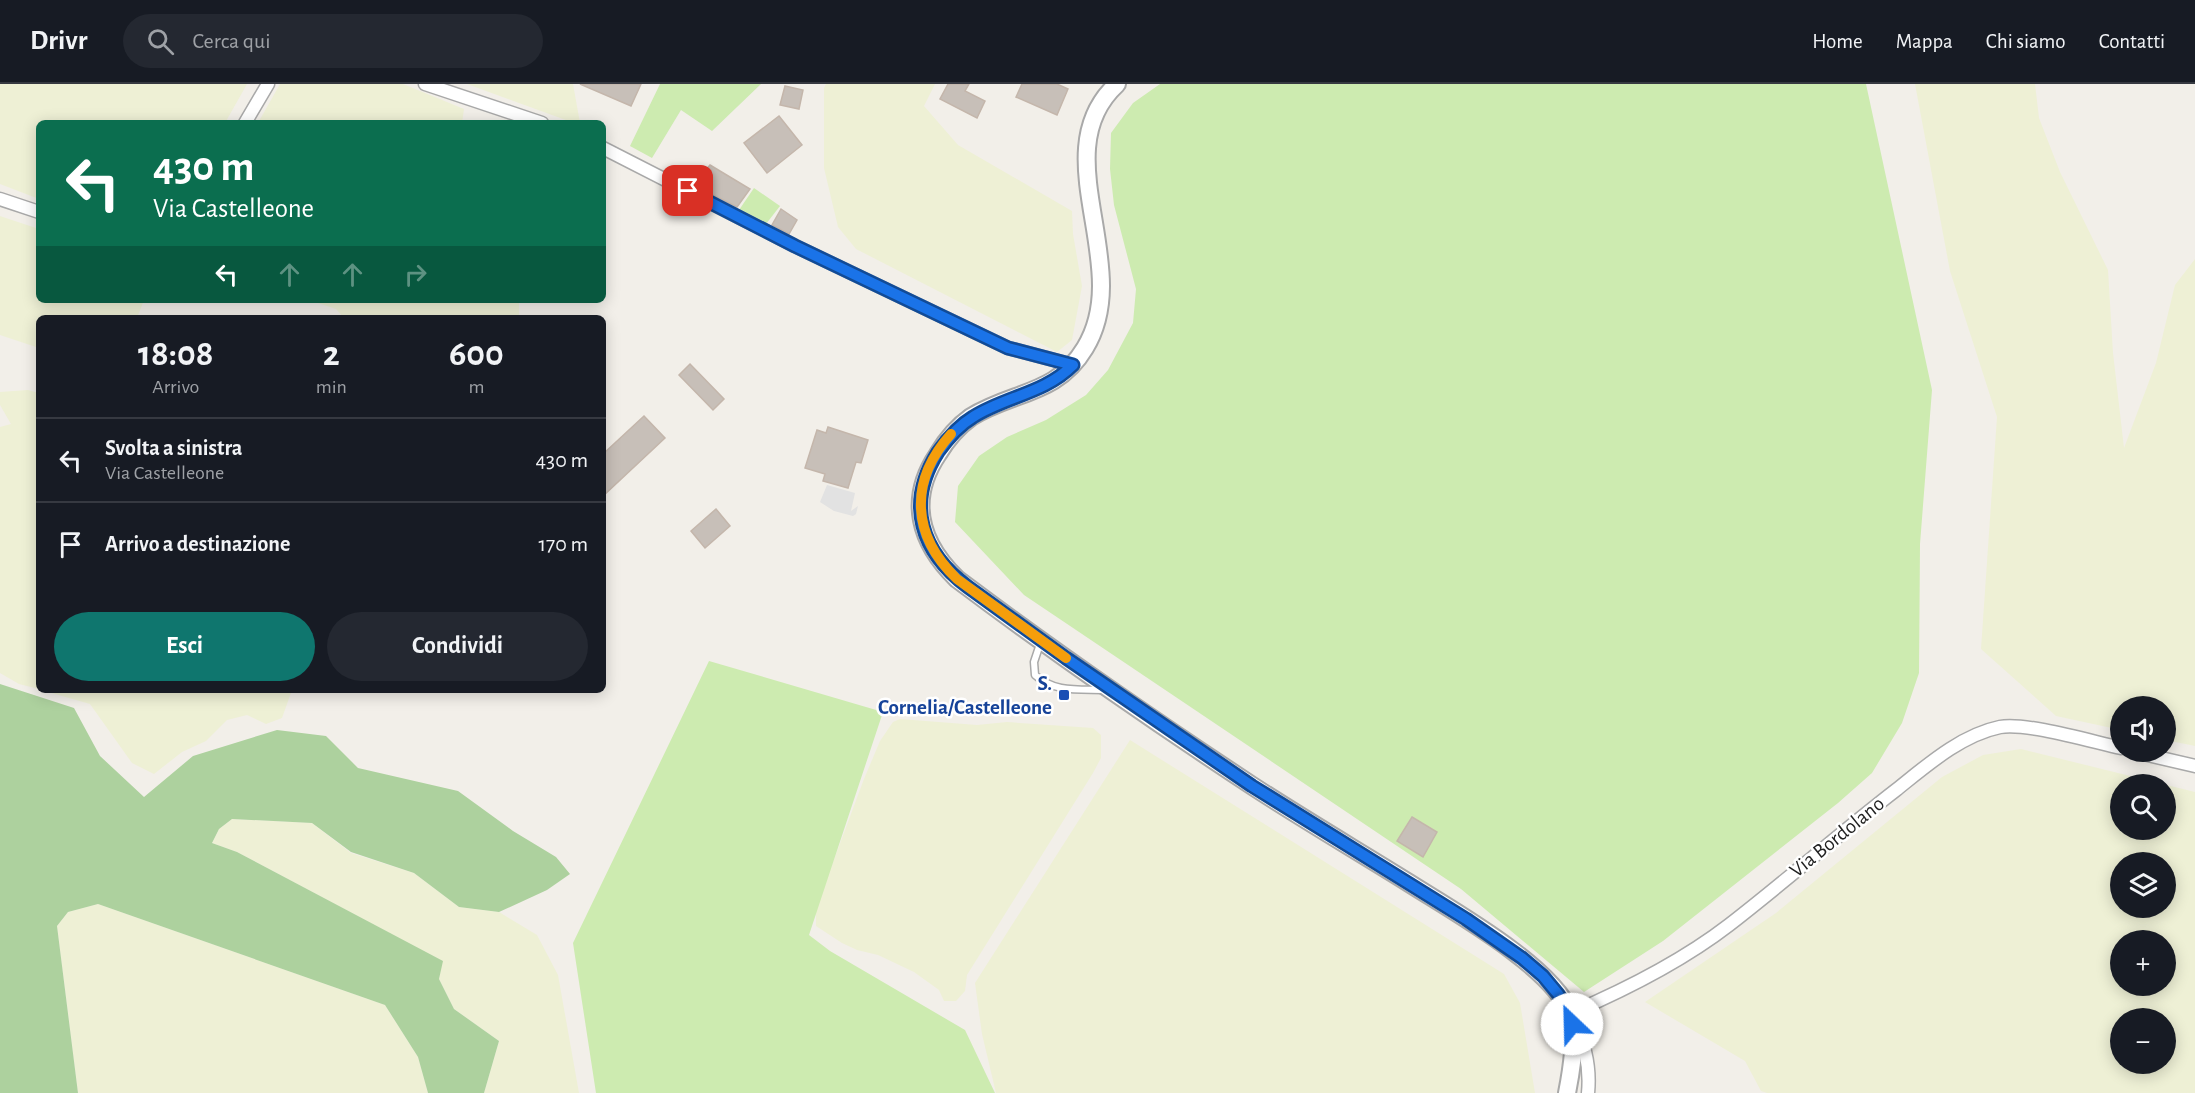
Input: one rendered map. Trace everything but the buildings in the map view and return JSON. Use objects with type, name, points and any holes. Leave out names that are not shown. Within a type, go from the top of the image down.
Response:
[{"type":"street","points":[[247,120],[268,84]]},
{"type":"street","points":[[425,84],[533,120]]},
{"type":"street","points":[[1117,84],[1108,93],[1097,111],[1089,137],[1088,184],[1101,261],[1102,293],[1099,315],[1092,336],[1073,365],[1047,386],[981,412],[962,424],[946,440],[926,476],[920,503],[921,521],[926,537],[950,572],[1041,640],[1252,786],[1466,919],[1522,958],[1543,976],[1570,1013],[1588,1058],[1590,1070],[1588,1093]]},
{"type":"street","points":[[606,150],[795,246],[1008,348],[1073,365]]},
{"type":"street","points":[[0,199],[36,211]]},
{"type":"street","name":"Via Bordolano","points":[[1570,1013],[1654,974],[1710,939],[1915,775],[1978,734],[1999,727],[2018,726],[2110,746]]},
{"type":"street","points":[[2176,762],[2195,766]]},
{"type":"street","points":[[1567,1093],[1573,1055],[1570,1013]]},
{"type":"lane","points":[[1041,640],[1034,662],[1035,675],[1043,683],[1052,687],[1114,691]]},
{"type":"green space","points":[[0,84],[247,84],[227,120],[36,120],[36,198],[0,184]]},
{"type":"green space","points":[[280,84],[403,84],[464,109],[462,120],[260,120]]},
{"type":"green space","points":[[467,84],[573,84],[579,120],[566,120]]},
{"type":"green space","points":[[660,84],[761,84],[712,131],[681,110],[652,158],[630,146]]},
{"type":"green space","points":[[826,84],[935,84],[924,106],[958,145],[1072,211],[1073,234],[1082,286],[1072,340],[1057,352],[856,249],[838,227],[824,168],[824,88]]},
{"type":"green space","points":[[1160,84],[1866,84],[1932,390],[1920,544],[1919,673],[1902,723],[1872,773],[1838,803],[1663,941],[1584,992],[1461,889],[1024,595],[955,522],[958,486],[979,456],[1007,437],[1046,420],[1086,395],[1108,370],[1133,323],[1136,289],[1114,205],[1110,169],[1111,133],[1133,103]]},
{"type":"green space","points":[[1915,84],[2035,84],[2039,118],[2060,172],[2108,270],[2113,353],[2124,448],[2156,363],[2175,285],[2195,259],[2195,746],[2176,742],[2176,696],[2110,696],[2110,728],[2056,716],[1981,649],[1997,417],[1950,271]]},
{"type":"green space","points":[[754,188],[780,206],[766,224],[739,210]]},
{"type":"green space","points":[[0,216],[36,228],[36,303],[143,303],[138,315],[36,315],[36,347],[0,335]]},
{"type":"green space","points":[[318,303],[519,303],[519,315],[341,315],[336,309]]},
{"type":"green space","points":[[28,390],[36,392],[36,688],[19,684],[0,673],[0,427],[11,424],[0,405],[0,392]]},
{"type":"green space","points":[[709,661],[883,712],[809,935],[830,951],[965,1030],[995,1093],[596,1093],[573,943]]},
{"type":"green space","points":[[0,684],[74,708],[100,756],[144,797],[193,756],[277,730],[326,736],[358,768],[458,791],[513,831],[556,857],[570,874],[547,890],[499,912],[459,907],[414,873],[351,852],[312,823],[232,819],[219,829],[212,843],[237,852],[443,961],[439,979],[454,1009],[499,1041],[484,1093],[428,1093],[418,1057],[385,1005],[98,904],[68,912],[57,926],[78,1093],[0,1093]]},
{"type":"green space","points":[[52,693],[291,693],[282,718],[266,724],[247,715],[227,720],[206,741],[182,752],[154,774],[132,763],[90,704]]},
{"type":"green space","points":[[900,719],[977,725],[1007,722],[1093,728],[1101,735],[1101,758],[1093,773],[967,975],[965,991],[956,1001],[944,1001],[939,990],[914,972],[878,955],[857,950],[842,943],[816,926],[816,908],[864,779],[880,741],[893,722]]},
{"type":"green space","points":[[1130,740],[1504,974],[1520,1003],[1535,1093],[996,1093],[982,1034],[975,983]]},
{"type":"green space","points":[[2021,749],[2122,774],[2110,774],[2110,840],[2176,840],[2176,787],[2195,792],[2195,1093],[1767,1093],[1761,1091],[1745,1061],[1645,1002],[1776,913],[1942,777],[1983,755]]},
{"type":"green space","points":[[232,819],[312,823],[351,853],[414,873],[459,907],[499,912],[537,935],[558,975],[579,1093],[484,1093],[499,1041],[454,1009],[439,979],[442,961],[237,852],[212,843],[219,829]]},
{"type":"green space","points":[[98,904],[385,1005],[418,1057],[428,1093],[78,1093],[57,926],[68,912]]},
{"type":"shaded area","points":[[827,485],[855,493],[851,511],[858,506],[856,514],[853,516],[834,511],[820,502]]},
{"type":"slow traffic","points":[[951,434],[935,458],[921,493],[921,521],[926,537],[943,564],[957,579],[1066,658]]},
{"type":"place","name":"S. Cornelia/Castelleone","points":[[1064,695]]},
{"type":"route","points":[[688,191],[795,246],[1008,348],[1073,365],[1047,386],[972,417],[946,440],[926,476],[920,503],[921,521],[926,537],[943,564],[957,579],[1149,716],[1252,786],[1466,919],[1522,958],[1543,976],[1558,994],[1570,1013],[1572,1024]]}]
